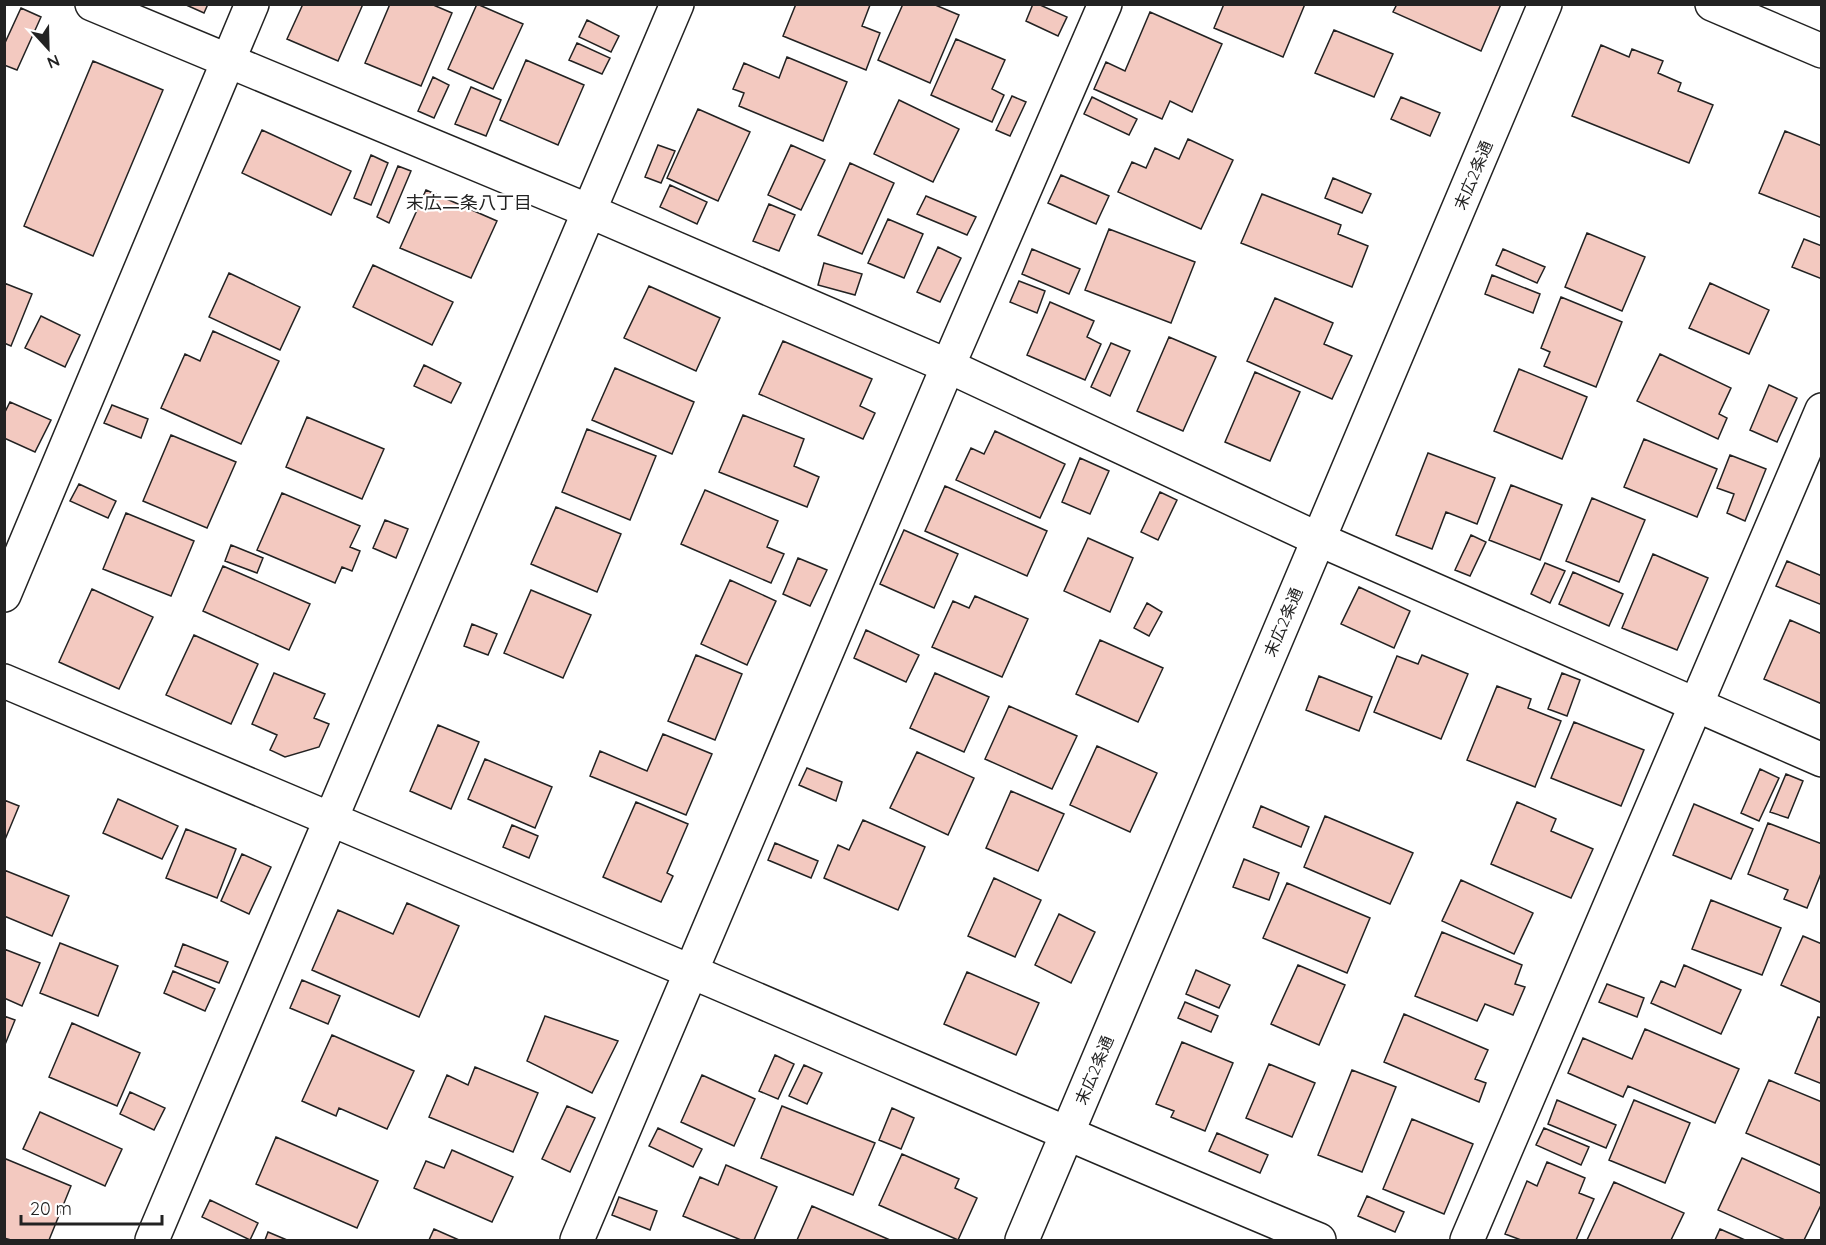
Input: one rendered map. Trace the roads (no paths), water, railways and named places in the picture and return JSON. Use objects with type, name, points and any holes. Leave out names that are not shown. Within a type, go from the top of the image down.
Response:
[{"type":"street","points":[[92,4],[590,211],[948,366],[1318,539],[1821,760]]},
{"type":"street","points":[[4,595],[252,4]]},
{"type":"street","points":[[152,1240],[677,4]]},
{"type":"street","points":[[577,1240],[948,366],[1105,4]]},
{"type":"street","name":"末広2条通","points":[[1022,1240],[1545,4]]},
{"type":"street","points":[[1712,4],[1821,51]]},
{"type":"street","points":[[1467,1240],[1821,410]]},
{"type":"street","points":[[4,681],[691,972],[1067,1135],[1319,1240]]},
{"type":"district","name":"末広二条八丁目","points":[[469,202]]}]
